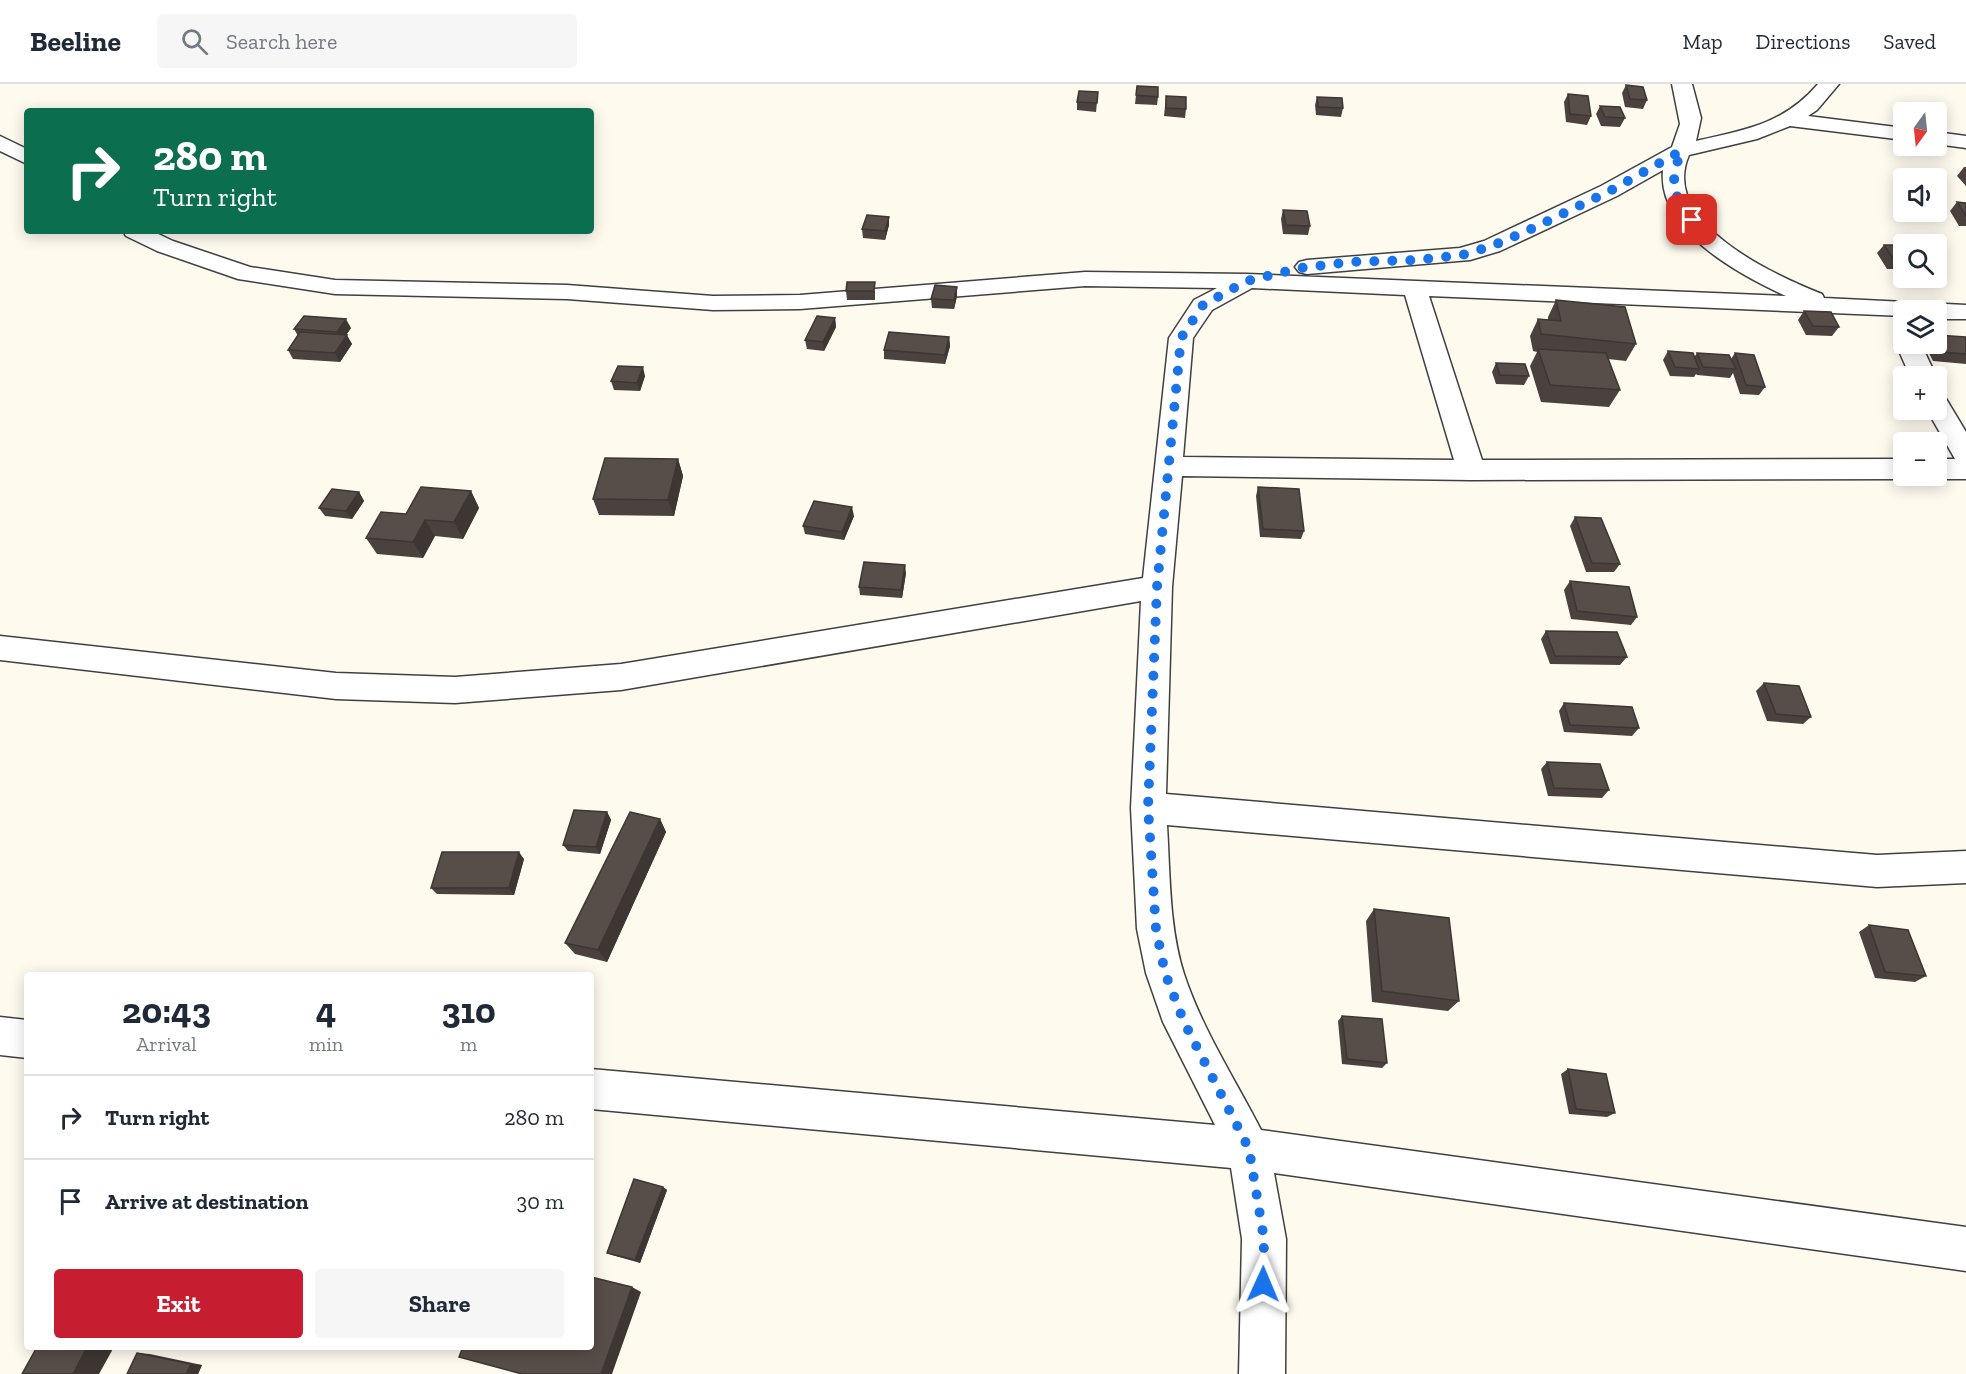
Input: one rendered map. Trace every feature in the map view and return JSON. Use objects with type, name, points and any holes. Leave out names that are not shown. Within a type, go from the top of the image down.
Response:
[{"type":"street","points":[[1682,84],[1688,107],[1690,129],[1672,176],[1679,203],[1706,237],[1733,259],[1777,285],[1834,307]]},
{"type":"street","points":[[1262,1374],[1264,1239],[1249,1149],[1184,1022],[1165,973],[1156,929],[1148,807],[1157,587],[1181,338],[1203,305],[1247,281],[1301,268],[1351,262],[1417,260],[1472,252],[1527,231],[1610,191],[1681,151],[1750,135],[1788,120],[1810,106],[1829,84]]},
{"type":"street","points":[[1788,120],[1893,133]]},
{"type":"street","points":[[1947,139],[1966,142]]},
{"type":"street","points":[[0,142],[24,156]]},
{"type":"street","points":[[140,234],[165,246],[246,274],[335,287],[567,292],[713,303],[846,298],[1085,279],[1247,281],[1893,309]]},
{"type":"street","points":[[1415,288],[1471,470]]},
{"type":"street","points":[[1947,311],[1966,312]]},
{"type":"street","points":[[1946,420],[1966,455]]},
{"type":"street","points":[[1168,466],[1471,470],[1893,469]]},
{"type":"street","points":[[1947,469],[1966,469]]},
{"type":"street","points":[[0,648],[336,686],[455,690],[621,677],[1157,587]]},
{"type":"street","points":[[1148,807],[1877,872],[1966,867]]},
{"type":"street","points":[[0,1036],[24,1039]]},
{"type":"street","points":[[594,1089],[1249,1149],[1966,1249]]},
{"type":"building","points":[[1626,85],[1643,87],[1647,100],[1630,99]]},
{"type":"building","points":[[1137,86],[1158,87],[1158,97],[1136,95]]},
{"type":"building","points":[[1079,91],[1098,92],[1097,103],[1077,102]]},
{"type":"building","points":[[1568,94],[1588,96],[1591,116],[1570,114]]},
{"type":"building","points":[[1166,96],[1186,97],[1186,109],[1166,108]]},
{"type":"building","points":[[1317,97],[1342,98],[1343,108],[1318,107]]},
{"type":"building","points":[[1600,106],[1620,107],[1625,118],[1605,117]]},
{"type":"building","points":[[1957,202],[1966,203],[1966,216]]},
{"type":"building","points":[[1283,210],[1307,211],[1310,226],[1286,225]]},
{"type":"building","points":[[867,215],[889,217],[885,231],[862,229]]},
{"type":"building","points":[[1884,245],[1893,245],[1893,258]]},
{"type":"building","points":[[847,282],[875,282],[874,291],[846,291]]},
{"type":"building","points":[[935,285],[957,287],[954,300],[931,299]]},
{"type":"building","points":[[1556,300],[1625,307],[1636,344],[1541,334],[1538,319],[1561,321]]},
{"type":"building","points":[[1804,311],[1831,312],[1839,327],[1813,326]]},
{"type":"building","points":[[304,316],[346,319],[337,332],[294,329]]},
{"type":"building","points":[[817,316],[835,318],[823,342],[805,340]]},
{"type":"building","points":[[300,332],[347,335],[335,353],[288,350]]},
{"type":"building","points":[[889,332],[949,337],[945,355],[884,350]]},
{"type":"building","points":[[1947,336],[1966,337],[1966,354],[1947,352]]},
{"type":"building","points":[[1538,349],[1606,353],[1620,390],[1550,385]]},
{"type":"building","points":[[1668,351],[1693,353],[1699,369],[1675,367]]},
{"type":"building","points":[[1697,353],[1729,355],[1736,369],[1703,367]]},
{"type":"building","points":[[1735,353],[1754,355],[1765,387],[1746,385]]},
{"type":"building","points":[[1496,363],[1525,364],[1529,376],[1500,375]]},
{"type":"building","points":[[618,366],[643,367],[637,383],[611,381]]},
{"type":"building","points":[[605,458],[678,459],[668,500],[593,499]]},
{"type":"building","points":[[421,487],[471,491],[454,522],[425,520],[413,542],[366,538],[381,512],[406,514]]},
{"type":"building","points":[[1258,487],[1299,489],[1304,531],[1263,529]]},
{"type":"building","points":[[332,489],[359,492],[346,511],[319,508]]},
{"type":"building","points":[[814,501],[852,507],[842,532],[803,526]]},
{"type":"building","points":[[1575,517],[1601,518],[1620,564],[1592,563]]},
{"type":"building","points":[[864,562],[905,565],[901,590],[859,587]]},
{"type":"building","points":[[1570,581],[1629,587],[1637,617],[1577,611]]},
{"type":"building","points":[[1546,631],[1617,632],[1627,657],[1555,656]]},
{"type":"building","points":[[1764,683],[1799,686],[1811,717],[1776,714]]},
{"type":"building","points":[[1564,703],[1632,707],[1639,728],[1570,725]]},
{"type":"building","points":[[1547,762],[1600,764],[1609,790],[1554,788]]},
{"type":"building","points":[[574,810],[607,812],[596,847],[563,845]]},
{"type":"building","points":[[630,812],[660,819],[598,950],[565,943]]},
{"type":"building","points":[[442,852],[519,852],[509,888],[431,888]]},
{"type":"building","points":[[1374,909],[1449,918],[1459,1001],[1382,991]]},
{"type":"building","points":[[1869,925],[1908,930],[1926,976],[1885,972]]},
{"type":"building","points":[[1342,1016],[1382,1019],[1387,1063],[1347,1059]]},
{"type":"building","points":[[1568,1069],[1606,1074],[1615,1113],[1576,1109]]},
{"type":"building","points":[[634,1179],[663,1187],[635,1260],[607,1253]]},
{"type":"building","points":[[594,1278],[632,1287],[601,1374],[522,1374],[459,1357],[462,1350],[594,1350]]},
{"type":"building","points":[[35,1350],[85,1350],[73,1374],[22,1374]]},
{"type":"building","points":[[137,1353],[191,1364],[186,1374],[127,1374]]},
{"type":"route","points":[[1263,1284],[1264,1239],[1249,1149],[1184,1022],[1165,973],[1156,929],[1148,807],[1157,587],[1181,338],[1203,305],[1247,281],[1301,268],[1351,262],[1417,260],[1462,255],[1492,246],[1527,231],[1610,191],[1681,151],[1672,176],[1679,203],[1692,220]]}]
